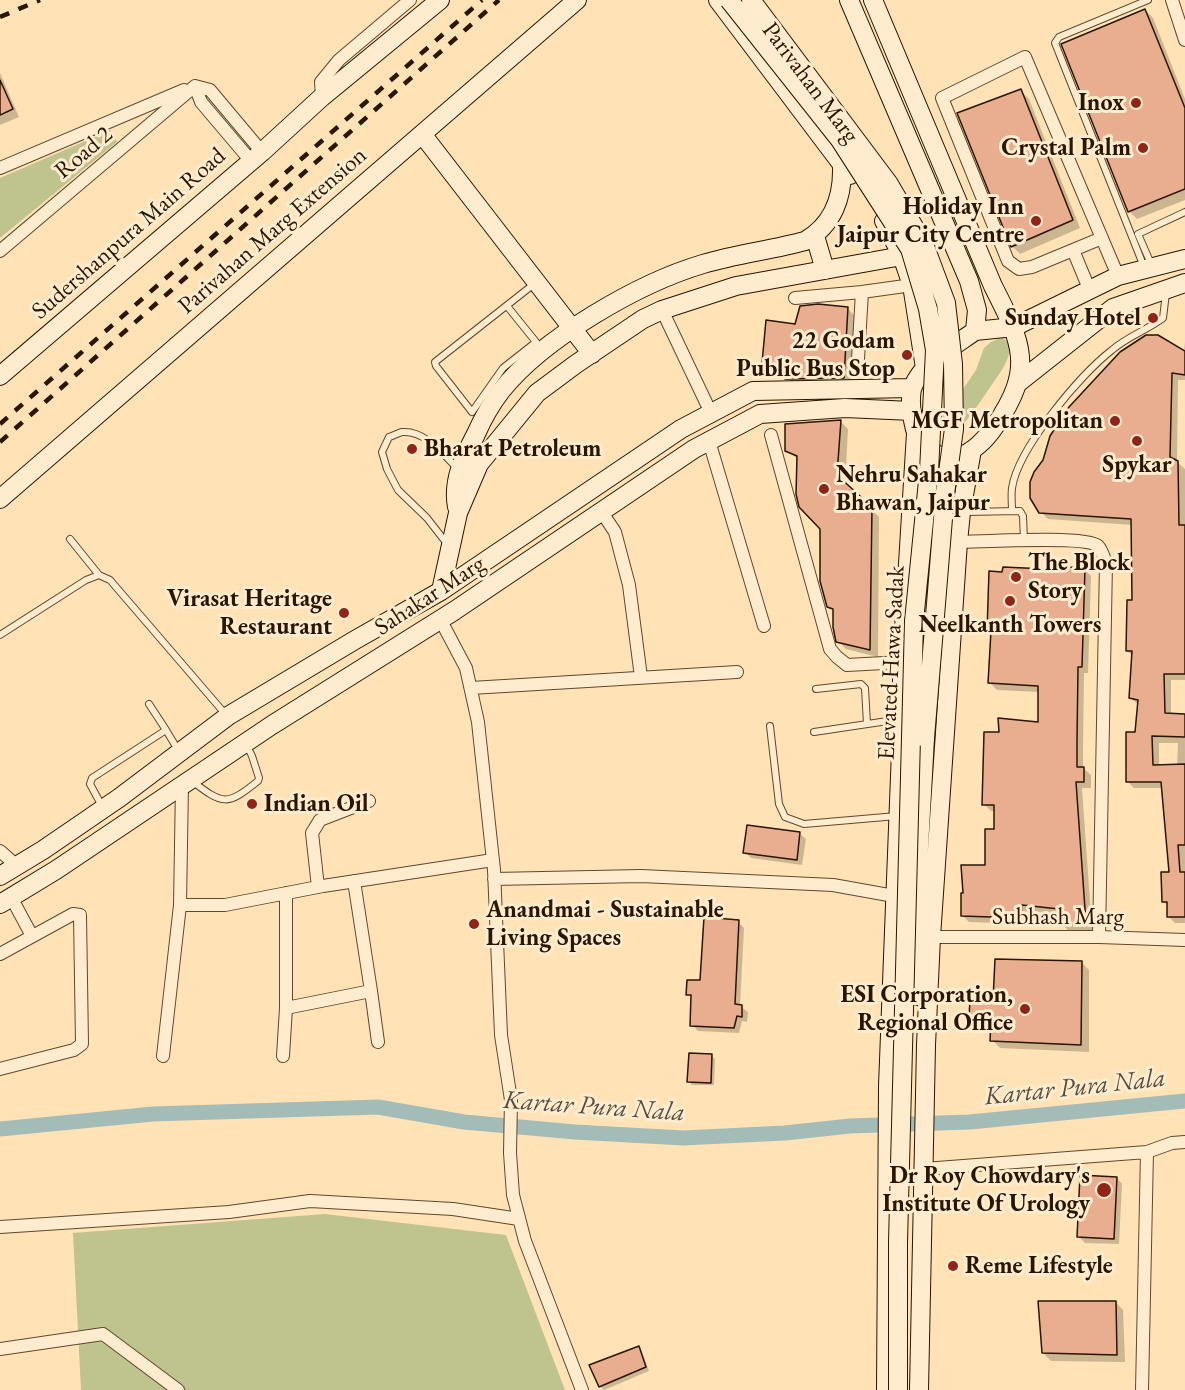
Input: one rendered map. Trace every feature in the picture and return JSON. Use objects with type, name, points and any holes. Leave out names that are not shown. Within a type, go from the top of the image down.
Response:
[{"type":"street","points":[[322,97],[321,82],[339,60],[410,0]]},
{"type":"street","name":"Sudershanpura Main Road","points":[[0,376],[322,97],[440,0]]},
{"type":"street","name":"Parivahan Marg Extension","points":[[0,499],[577,0]]},
{"type":"street","name":"Parivahan Marg","points":[[718,0],[842,166]]},
{"type":"street","name":"Elevated Hawa Sadak","points":[[729,0],[840,140],[910,249],[928,309],[935,350],[929,471],[914,621],[898,1242],[898,1390]]},
{"type":"street","name":"Elevated Hawa Sadak","points":[[751,0],[890,184],[924,244],[946,303],[953,364],[954,429],[945,494],[925,738],[916,884],[917,987],[926,1045]]},
{"type":"street","points":[[849,0],[969,281],[977,310],[975,331]]},
{"type":"street","points":[[873,0],[993,286],[1019,342],[1018,383],[1006,410],[990,432],[972,450],[955,458],[934,454],[923,447],[916,433]]},
{"type":"street","points":[[1172,0],[1185,40]]},
{"type":"street","points":[[1102,238],[1032,267],[1019,269],[1008,261],[942,98],[1025,57],[1102,238],[1118,276]]},
{"type":"street","points":[[0,168],[195,86],[201,102],[256,156]]},
{"type":"street","name":"Road 2","points":[[0,251],[195,86]]},
{"type":"street","points":[[422,134],[592,354]]},
{"type":"street","points":[[458,513],[456,498],[459,470],[488,410],[503,389],[533,358],[610,305],[674,273],[705,263],[806,241],[830,220],[839,202],[842,166]]},
{"type":"street","points":[[842,166],[868,196],[902,256],[912,285],[925,368]]},
{"type":"street","points":[[814,236],[825,270]]},
{"type":"street","points":[[1073,250],[1090,291]]},
{"type":"street","points":[[441,591],[458,513],[479,464],[537,393],[643,319],[662,310],[736,286],[902,256]]},
{"type":"street","points":[[886,1390],[888,1086],[902,719],[902,662],[916,433],[912,411],[912,388],[925,368],[975,331],[1014,327],[1118,276],[1185,259]]},
{"type":"street","points":[[1018,383],[1113,308],[1185,284]]},
{"type":"street","points":[[795,298],[912,285]]},
{"type":"street","points":[[858,359],[862,292]]},
{"type":"street","points":[[662,310],[711,413]]},
{"type":"street","name":"Sahakar Marg","points":[[0,876],[103,809],[228,716],[441,591],[681,429],[753,391],[912,388]]},
{"type":"street","name":"Sahakar Marg","points":[[5,901],[56,870],[245,742],[440,620],[693,449],[760,414],[845,408],[912,411]]},
{"type":"street","points":[[771,435],[830,650],[847,665],[902,662]]},
{"type":"street","points":[[709,441],[764,627]]},
{"type":"street","points":[[920,1390],[926,1045],[931,937],[958,542],[972,450]]},
{"type":"street","points":[[601,511],[615,532],[629,585],[641,677]]},
{"type":"street","points":[[958,542],[1071,540],[1098,546],[1106,563],[1099,937]]},
{"type":"street","points":[[440,620],[466,668],[478,722],[493,860],[501,1035],[511,1100],[510,1153],[513,1195],[525,1240],[582,1390]]},
{"type":"street","points":[[471,688],[737,672]]},
{"type":"street","points":[[163,1056],[180,905],[186,782]]},
{"type":"street","points":[[318,887],[312,833],[320,820],[369,801]]},
{"type":"street","points":[[0,851],[17,866]]},
{"type":"street","points":[[180,905],[225,905],[318,887],[493,860]]},
{"type":"street","points":[[494,879],[664,877],[833,885],[894,896]]},
{"type":"street","points":[[354,881],[378,1042]]},
{"type":"street","points":[[283,1056],[286,1008],[286,893]]},
{"type":"street","points":[[5,901],[32,936]]},
{"type":"street","points":[[0,954],[73,914],[80,915],[82,1044],[74,1050],[0,1069]]},
{"type":"street","name":"Subhash Marg","points":[[931,937],[1099,937],[1185,940]]},
{"type":"street","points":[[286,1008],[371,991]]},
{"type":"street","points":[[924,1169],[1147,1152],[1172,1143],[1185,1143]]},
{"type":"street","points":[[1142,1390],[1147,1152]]},
{"type":"street","points":[[0,1227],[229,1212],[310,1202],[453,1209],[519,1219]]},
{"type":"street","points":[[0,1349],[103,1334],[178,1390]]},
{"type":"lane","points":[[1148,0],[1059,37],[1055,43],[1148,268]]},
{"type":"lane","points":[[1148,268],[1138,234],[1185,212]]},
{"type":"lane","points":[[507,306],[536,342],[503,368],[472,412],[435,362],[537,281]]},
{"type":"lane","points":[[1012,511],[1012,486],[1033,439],[1078,384],[1111,350],[1163,318],[1167,289]]},
{"type":"lane","points":[[450,548],[427,518],[398,490],[387,470],[382,452],[389,437],[403,432],[417,435],[434,444],[459,470]]},
{"type":"lane","points":[[961,512],[1020,511],[1023,516],[1024,541]]},
{"type":"lane","points":[[70,539],[99,575],[110,580],[228,716]]},
{"type":"lane","points":[[0,635],[86,580],[99,575]]},
{"type":"lane","points":[[816,689],[861,684],[865,688],[867,724]]},
{"type":"lane","points":[[149,704],[179,752]]},
{"type":"lane","points":[[814,732],[902,719]]},
{"type":"lane","points":[[770,726],[779,804],[785,817],[804,824],[898,816]]},
{"type":"lane","points":[[103,809],[90,784],[92,778],[166,730]]},
{"type":"lane","points":[[186,782],[220,800],[228,800],[245,790],[259,778],[245,742]]},
{"type":"green space","points":[[111,130],[117,142],[0,238],[0,178]]},
{"type":"green space","points":[[1002,337],[1010,344],[1006,362],[1001,371],[957,432],[945,428],[943,421],[945,409],[961,392],[976,370],[984,348]]},
{"type":"green space","points":[[325,1214],[506,1235],[565,1390],[81,1390],[73,1233]]},
{"type":"building","name":"Crystal Palm","points":[[1145,9],[1185,108],[1185,189],[1128,212],[1061,44]]},
{"type":"building","points":[[0,80],[13,109],[0,115]]},
{"type":"building","points":[[1021,89],[1073,220],[1011,247],[957,113]]},
{"type":"building","points":[[818,304],[848,307],[844,378],[785,379],[785,365],[762,363],[766,320],[795,324],[800,306]]},
{"type":"building","points":[[1146,335],[1158,335],[1185,351],[1185,375],[1172,373],[1170,457],[1178,461],[1179,525],[1185,525],[1185,674],[1164,674],[1165,713],[1185,714],[1185,737],[1152,736],[1153,765],[1185,764],[1185,845],[1178,845],[1180,872],[1185,872],[1185,917],[1167,917],[1167,902],[1162,902],[1161,872],[1169,872],[1161,782],[1126,782],[1126,732],[1135,732],[1138,700],[1129,698],[1132,651],[1126,651],[1127,600],[1132,600],[1131,519],[1039,513],[1030,498],[1030,482],[1034,472],[1043,460],[1050,436],[1069,407],[1120,352]]},
{"type":"building","points":[[841,420],[837,475],[872,507],[870,650],[836,642],[833,609],[827,607],[820,581],[820,529],[799,507],[796,494],[797,456],[785,451],[785,424]]},
{"type":"building","points":[[1046,566],[1085,568],[1082,667],[1078,667],[1077,741],[1077,767],[1084,767],[1084,782],[1076,782],[1086,923],[1060,925],[1059,909],[1022,905],[1022,918],[961,916],[961,893],[963,893],[961,865],[985,865],[985,829],[994,829],[994,805],[982,805],[984,732],[999,732],[998,718],[1038,722],[1038,686],[988,683],[991,631],[987,631],[989,571],[1002,572],[1003,567],[1046,569]]},
{"type":"building","points":[[747,825],[800,832],[797,860],[743,853]]},
{"type":"building","points":[[704,917],[739,920],[735,1004],[742,1005],[742,1017],[737,1016],[734,1028],[690,1026],[691,995],[686,995],[687,980],[700,980]]},
{"type":"building","name":"ESI Corporation, Regional Office","points":[[995,959],[1082,961],[1081,1045],[990,1041],[991,1019],[969,1018],[970,999],[993,1000]]},
{"type":"building","points":[[689,1053],[712,1054],[711,1083],[687,1082]]},
{"type":"building","points":[[1080,1175],[1117,1177],[1114,1239],[1077,1237]]},
{"type":"building","points":[[1038,1301],[1116,1301],[1117,1355],[1042,1353]]},
{"type":"building","points":[[639,1346],[646,1367],[599,1387],[589,1365]]},
{"type":"waterway","name":"Kartar Pura Nala","points":[[0,1129],[153,1114],[378,1107],[464,1122],[575,1132],[683,1138],[785,1133],[850,1126],[970,1122],[1185,1101]]},
{"type":"railway","points":[[0,17],[40,0]]},
{"type":"railway","points":[[0,424],[482,0]]},
{"type":"railway","points":[[0,442],[499,0]]},
{"type":"place","name":"Inox","points":[[1136,103]]},
{"type":"place","name":"Crystal Palm","points":[[1143,148]]},
{"type":"place","name":"Holiday Inn Jaipur City Centre","points":[[1036,221]]},
{"type":"place","name":"Sunday Hotel","points":[[1153,318]]},
{"type":"place","name":"22 Godam Public Bus Stop","points":[[907,355]]},
{"type":"place","name":"MGF Metropolitan","points":[[1115,421]]},
{"type":"place","name":"Spykar","points":[[1137,441]]},
{"type":"place","name":"Bharat Petroleum","points":[[412,449]]},
{"type":"place","name":"Nehru Sahakar Bhawan, Jaipur","points":[[824,489]]},
{"type":"place","name":"The Block Story","points":[[1016,577]]},
{"type":"place","name":"Neelkanth Towers","points":[[1010,601]]},
{"type":"place","name":"Virasat Heritage Restaurant","points":[[344,613]]},
{"type":"place","name":"Indian Oil","points":[[252,804]]},
{"type":"place","name":"Anandmai - Sustainable Living Spaces","points":[[474,924]]},
{"type":"place","name":"ESI Corporation, Regional Office","points":[[1025,1009]]},
{"type":"place","name":"Dr Roy Chowdary's Institute Of Urology","points":[[1104,1190]]},
{"type":"place","name":"Reme Lifestyle","points":[[953,1266]]}]
